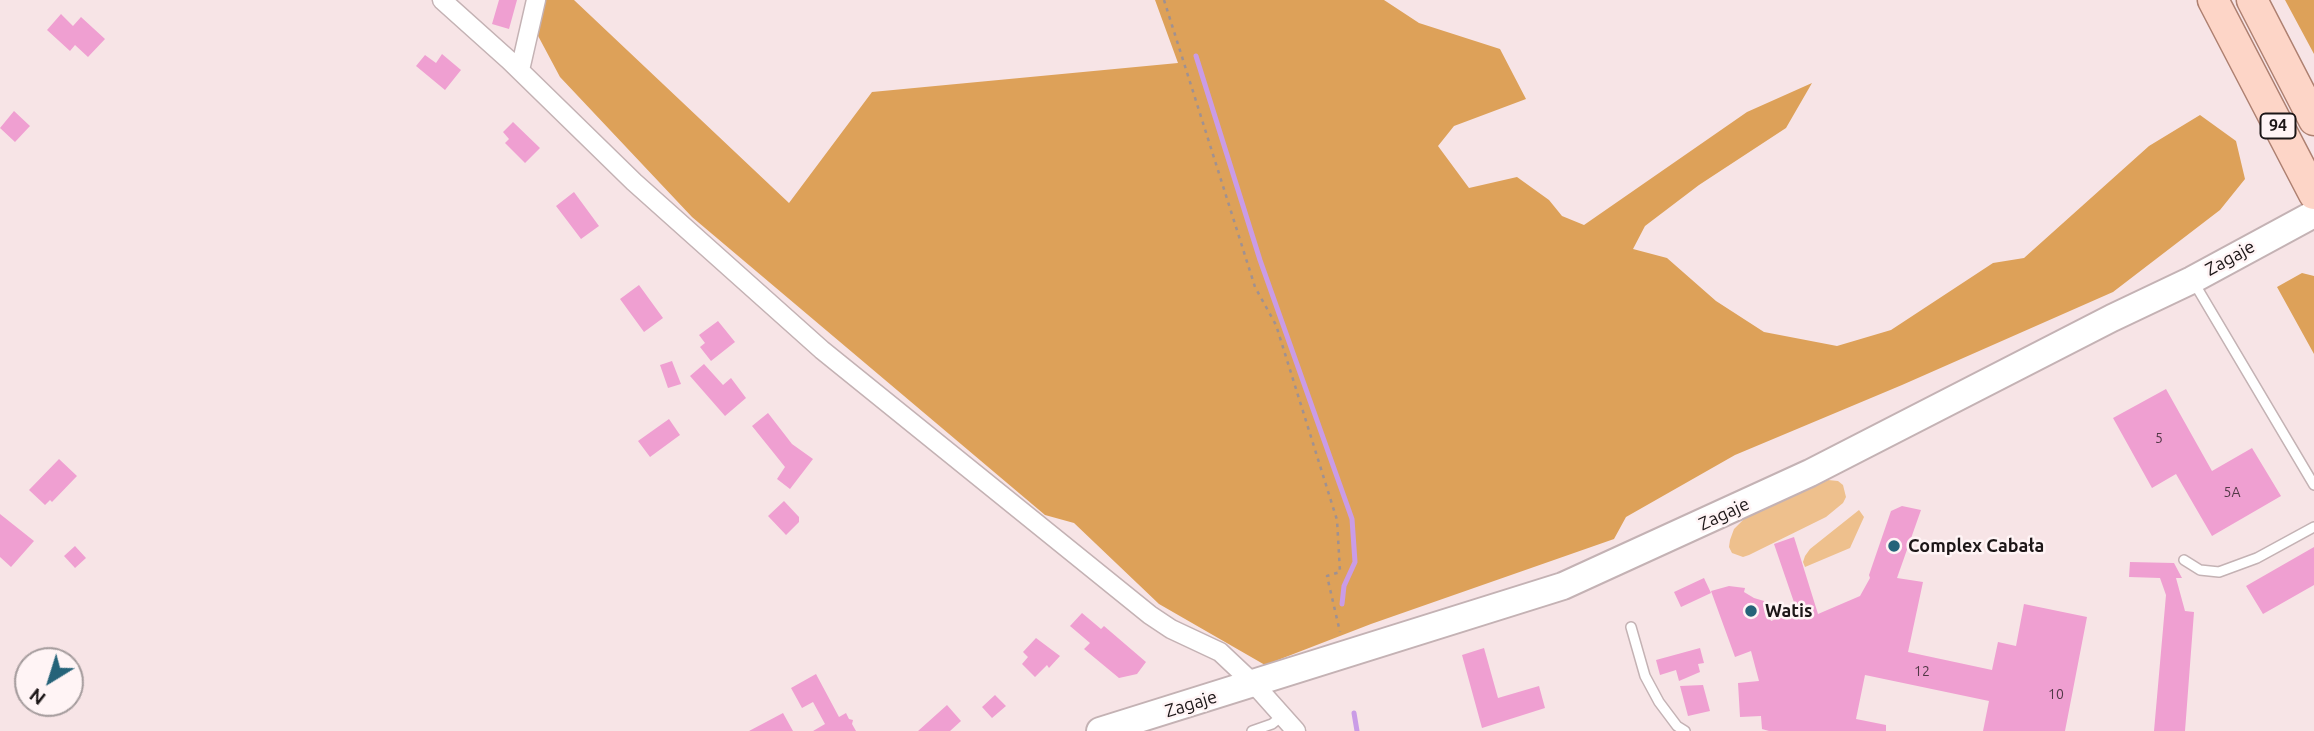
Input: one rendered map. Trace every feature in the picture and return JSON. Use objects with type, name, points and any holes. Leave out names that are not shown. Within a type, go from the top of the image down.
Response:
[{"type":"main road","name":"94","points":[[2213,0],[2314,194]]},
{"type":"main road","name":"94","points":[[2252,0],[2314,120]]},
{"type":"main road","name":"Zagaje","points":[[1100,731],[1575,580],[1810,474],[2112,318],[2192,280],[2314,214]]},
{"type":"street","points":[[442,0],[520,70],[634,182],[822,350],[1150,615],[1171,629],[1220,652],[1254,684],[1296,731]]},
{"type":"street","points":[[520,70],[536,0]]},
{"type":"lane","points":[[2192,280],[2314,485]]},
{"type":"lane","points":[[2184,560],[2200,570],[2218,572],[2257,558],[2314,527]]},
{"type":"lane","points":[[1631,627],[1650,684],[1659,702],[1677,726],[1685,731]]},
{"type":"lane","points":[[1252,731],[1272,724],[1282,716]]},
{"type":"path","points":[[1164,0],[1255,287],[1276,325],[1337,520],[1340,572],[1328,576],[1344,654]]},
{"type":"shaded area","points":[[544,0],[574,0],[789,203],[872,92],[1178,63],[1155,0],[1384,0],[1419,23],[1500,49],[1526,99],[1454,126],[1438,146],[1469,188],[1517,177],[1549,200],[1562,216],[1584,225],[1747,112],[1812,83],[1786,128],[1699,185],[1645,226],[1633,249],[1667,258],[1716,301],[1764,332],[1837,346],[1891,330],[1993,263],[2024,258],[2149,146],[2200,115],[2236,141],[2245,179],[2220,210],[2113,292],[1735,455],[1626,517],[1614,539],[1371,624],[1265,665],[1159,604],[1074,523],[1045,515],[692,217],[560,77],[536,32]]},
{"type":"shaded area","points":[[2285,0],[2314,0],[2314,54]]},
{"type":"shaded area","points":[[2302,273],[2314,276],[2314,354],[2277,287]]},
{"type":"shaded area","points":[[1828,480],[1838,481],[1843,485],[1846,497],[1843,503],[1826,517],[1749,555],[1743,557],[1732,553],[1729,547],[1734,529],[1746,517]]},
{"type":"shaded area","points":[[1859,510],[1864,517],[1850,548],[1805,567],[1803,562],[1810,549]]},
{"type":"building","points":[[499,0],[517,0],[509,29],[492,24]]},
{"type":"building","points":[[61,14],[73,26],[81,17],[105,39],[88,57],[75,45],[70,51],[47,30]]},
{"type":"building","points":[[442,54],[461,70],[445,90],[416,66],[425,55],[436,63]]},
{"type":"building","points":[[14,111],[30,126],[15,142],[0,128]]},
{"type":"building","points":[[513,122],[540,148],[525,163],[505,143],[509,139],[503,132]]},
{"type":"building","points":[[574,192],[599,226],[581,239],[556,206]]},
{"type":"building","points":[[639,285],[663,318],[644,332],[620,299]]},
{"type":"building","points":[[718,321],[735,342],[711,361],[700,347],[705,343],[699,335]]},
{"type":"building","points":[[672,361],[681,384],[668,388],[660,365]]},
{"type":"building","points":[[704,364],[723,385],[731,378],[746,398],[725,416],[690,376]]},
{"type":"building","points":[[2166,389],[2212,471],[2252,448],[2281,496],[2212,536],[2176,474],[2152,488],[2113,418]]},
{"type":"building","points":[[768,413],[792,444],[813,459],[790,489],[777,479],[785,467],[752,426]]},
{"type":"building","points":[[669,419],[680,435],[650,457],[638,441]]},
{"type":"building","points":[[59,459],[77,476],[52,502],[50,500],[45,505],[29,490]]},
{"type":"building","points":[[784,501],[799,517],[799,522],[786,535],[768,516]]},
{"type":"building","points":[[1902,506],[1921,510],[1897,578],[1923,582],[1908,652],[1992,670],[1998,642],[2016,646],[2024,604],[2087,617],[2065,731],[1983,731],[1989,701],[1865,675],[1856,719],[1886,725],[1886,731],[1769,731],[1762,729],[1761,716],[1740,717],[1738,683],[1759,681],[1751,651],[1735,657],[1711,591],[1729,586],[1745,588],[1744,592],[1764,601],[1771,621],[1797,611],[1774,544],[1794,537],[1818,614],[1860,596],[1870,578],[1891,511]]},
{"type":"building","points":[[0,514],[34,541],[11,567],[0,557]]},
{"type":"building","points":[[75,546],[86,558],[75,568],[64,556]]},
{"type":"building","points":[[2314,547],[2314,585],[2263,614],[2246,586]]},
{"type":"building","points":[[2130,562],[2174,563],[2182,578],[2176,578],[2185,611],[2194,612],[2185,731],[2154,731],[2166,595],[2160,578],[2129,577]]},
{"type":"building","points":[[1704,578],[1711,593],[1681,607],[1674,592]]},
{"type":"building","points":[[1082,613],[1101,629],[1104,626],[1146,662],[1137,674],[1119,678],[1084,649],[1090,643],[1070,626]]},
{"type":"building","points":[[1036,638],[1060,656],[1049,668],[1047,665],[1035,677],[1022,664],[1028,657],[1023,652]]},
{"type":"building","points":[[1484,648],[1498,698],[1539,686],[1545,708],[1482,728],[1462,655]]},
{"type":"building","points":[[1700,648],[1704,663],[1698,664],[1700,672],[1679,681],[1676,670],[1660,675],[1656,660]]},
{"type":"building","points":[[816,674],[839,717],[846,713],[849,719],[853,720],[856,731],[813,731],[825,724],[813,702],[802,708],[791,688]]},
{"type":"building","points":[[1703,685],[1710,711],[1688,716],[1680,686]]},
{"type":"building","points":[[995,695],[1006,706],[992,718],[982,707]]},
{"type":"building","points":[[947,705],[961,721],[950,731],[918,731]]},
{"type":"building","points":[[783,713],[793,731],[749,731]]},
{"type":"waterway","points":[[1196,56],[1260,260],[1352,519],[1355,562],[1344,586],[1342,604]]},
{"type":"waterway","points":[[1354,713],[1357,731]]},
{"type":"place","name":"Complex Cabała","points":[[1894,546]]},
{"type":"place","name":"Watis","points":[[1751,611]]}]
